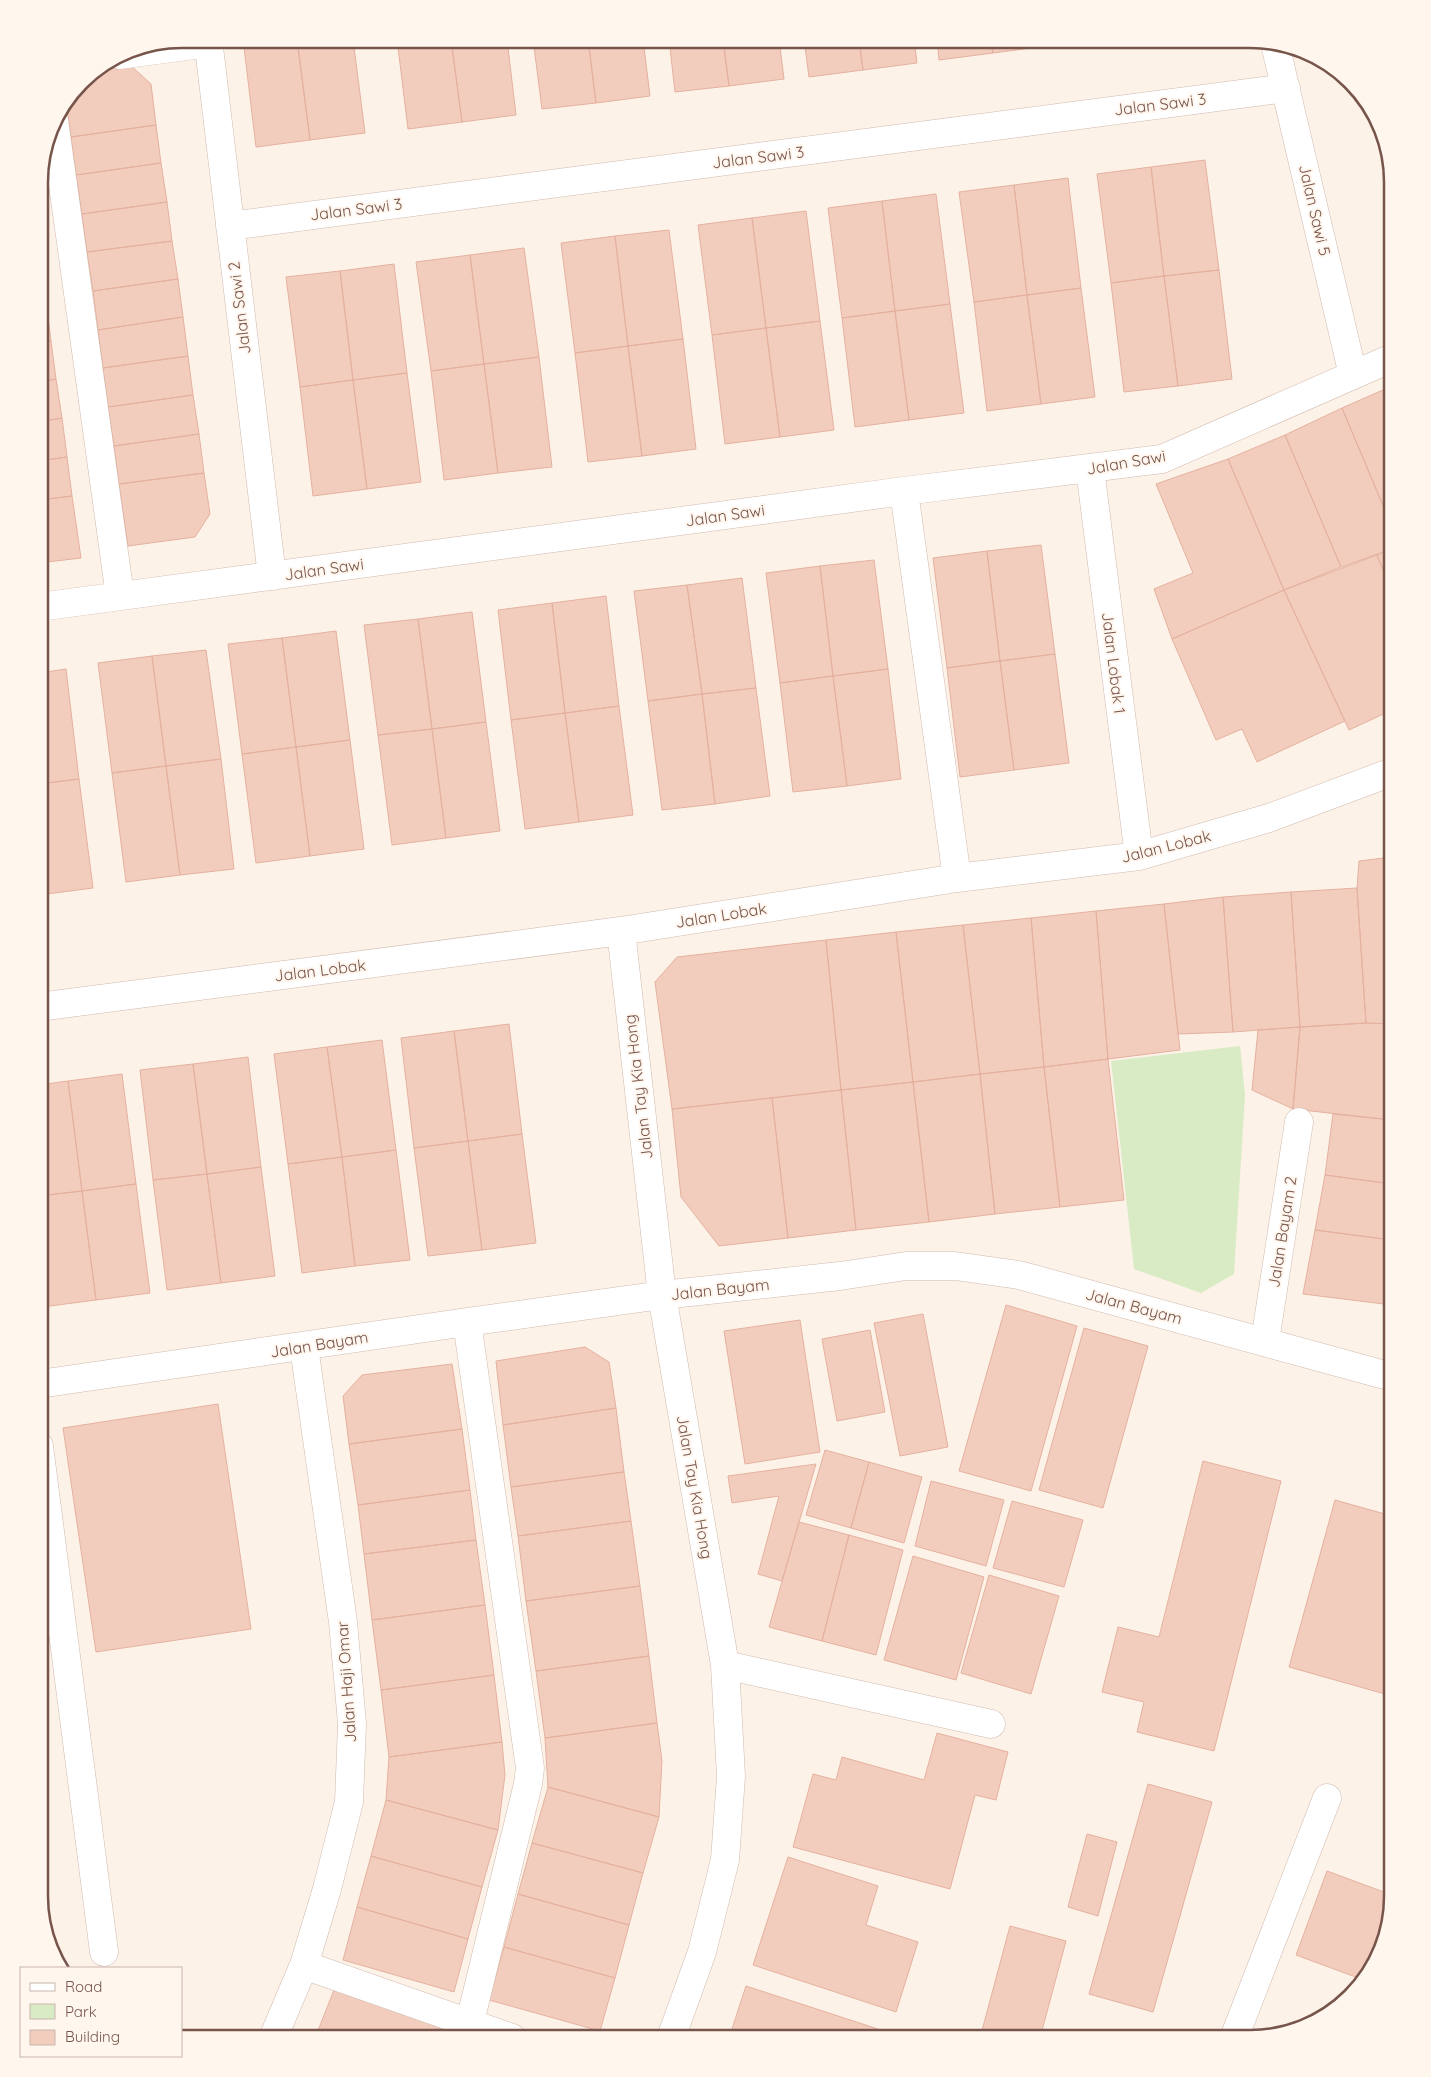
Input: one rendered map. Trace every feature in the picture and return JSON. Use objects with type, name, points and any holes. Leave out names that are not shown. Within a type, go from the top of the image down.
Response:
[{"type":"street","name":"Jalan Sawi 2","points":[[210,48],[272,576]]},
{"type":"street","name":"Jalan Sawi 5","points":[[1277,50],[1353,375]]},
{"type":"street","name":"Jalan Sawi 3","points":[[230,226],[1286,88]]},
{"type":"street","points":[[56,135],[120,596]]},
{"type":"street","name":"Jalan Sawi","points":[[48,606],[904,491],[1162,459],[1384,361]]},
{"type":"street","name":"Jalan Lobak 1","points":[[1090,469],[1139,856]]},
{"type":"street","points":[[904,491],[957,878]]},
{"type":"street","name":"Jalan Lobak","points":[[48,1006],[620,931],[957,878],[1139,856],[1269,818],[1384,775]]},
{"type":"street","name":"Jalan Tay Kia Hong","points":[[620,931],[662,1295],[725,1665],[731,1776],[725,1860],[702,1952],[674,2029]]},
{"type":"street","name":"Jalan Bayam 2","points":[[1265,1341],[1299,1122]]},
{"type":"street","name":"Jalan Bayam","points":[[47,1383],[662,1295],[840,1276],[906,1266],[954,1266],[1019,1275],[1384,1375]]},
{"type":"street","points":[[467,1322],[530,1768],[528,1784],[468,2029]]},
{"type":"street","name":"Jalan Haji Omar","points":[[277,2029],[304,1965],[327,1889],[349,1802],[352,1723],[343,1622],[304,1347]]},
{"type":"street","points":[[47,1510],[104,1952]]},
{"type":"street","points":[[725,1665],[991,1724]]},
{"type":"street","points":[[1237,2030],[1327,1798]]},
{"type":"street","points":[[304,1965],[464,2029]]},
{"type":"green space","points":[[1240,1046],[1245,1095],[1234,1274],[1201,1293],[1134,1269],[1111,1061]]},
{"type":"building","points":[[244,48],[298,48],[310,140],[256,147]]},
{"type":"building","points":[[298,48],[354,48],[365,133],[310,140]]},
{"type":"building","points":[[398,48],[452,48],[462,122],[408,129]]},
{"type":"building","points":[[452,48],[508,48],[516,115],[462,122]]},
{"type":"building","points":[[534,48],[589,48],[596,103],[542,109]]},
{"type":"building","points":[[589,48],[644,48],[650,96],[596,103]]},
{"type":"building","points":[[670,48],[724,48],[729,86],[675,92]]},
{"type":"building","points":[[724,48],[780,48],[784,79],[729,86]]},
{"type":"building","points":[[805,48],[860,48],[863,70],[809,77]]},
{"type":"building","points":[[860,48],[915,48],[917,63],[863,70]]},
{"type":"building","points":[[938,48],[992,48],[993,53],[939,60]]},
{"type":"building","points":[[992,48],[1032,48],[993,53]]},
{"type":"building","points":[[130,65],[151,84],[156,125],[71,137],[67,111],[81,93],[110,68]]},
{"type":"building","points":[[156,125],[161,163],[76,175],[71,137]]},
{"type":"building","points":[[1205,160],[1219,270],[1164,276],[1151,167]]},
{"type":"building","points":[[161,163],[167,202],[82,214],[76,175]]},
{"type":"building","points":[[1151,167],[1164,276],[1111,283],[1097,174]]},
{"type":"building","points":[[1068,178],[1081,288],[1027,295],[1014,185]]},
{"type":"building","points":[[1014,185],[1027,295],[974,302],[959,192]]},
{"type":"building","points":[[936,194],[950,304],[895,311],[882,201]]},
{"type":"building","points":[[882,201],[895,311],[842,318],[828,208]]},
{"type":"building","points":[[167,202],[172,241],[87,252],[82,214]]},
{"type":"building","points":[[806,211],[820,321],[766,328],[752,218]]},
{"type":"building","points":[[752,218],[766,328],[712,335],[698,225]]},
{"type":"building","points":[[669,230],[683,339],[628,346],[615,236]]},
{"type":"building","points":[[615,236],[628,346],[575,353],[561,243]]},
{"type":"building","points":[[172,241],[178,279],[93,291],[87,252]]},
{"type":"building","points":[[524,248],[539,357],[484,364],[470,255]]},
{"type":"building","points":[[470,255],[484,364],[431,371],[416,262]]},
{"type":"building","points":[[394,264],[407,373],[353,380],[340,271]]},
{"type":"building","points":[[1219,270],[1232,379],[1178,386],[1164,276]]},
{"type":"building","points":[[340,271],[353,380],[300,387],[286,277]]},
{"type":"building","points":[[1164,276],[1178,386],[1124,392],[1111,283]]},
{"type":"building","points":[[178,279],[183,317],[98,330],[93,291]]},
{"type":"building","points":[[1081,288],[1095,397],[1041,404],[1027,295]]},
{"type":"building","points":[[1027,295],[1041,404],[987,411],[974,302]]},
{"type":"building","points":[[950,304],[964,413],[909,420],[895,311]]},
{"type":"building","points":[[895,311],[909,420],[855,427],[842,318]]},
{"type":"building","points":[[48,317],[51,341],[48,341]]},
{"type":"building","points":[[183,317],[188,356],[103,368],[98,330]]},
{"type":"building","points":[[820,321],[834,430],[780,437],[766,328]]},
{"type":"building","points":[[766,328],[780,437],[725,444],[712,335]]},
{"type":"building","points":[[683,339],[696,449],[642,456],[628,346]]},
{"type":"building","points":[[48,341],[51,341],[56,379],[48,380]]},
{"type":"building","points":[[628,346],[642,456],[588,462],[575,353]]},
{"type":"building","points":[[188,356],[193,395],[108,407],[103,368]]},
{"type":"building","points":[[539,357],[552,467],[498,473],[484,364]]},
{"type":"building","points":[[484,364],[498,473],[444,480],[431,371]]},
{"type":"building","points":[[407,373],[421,482],[367,489],[353,380]]},
{"type":"building","points":[[56,379],[62,418],[48,420],[48,380]]},
{"type":"building","points":[[353,380],[367,489],[313,496],[300,387]]},
{"type":"building","points":[[1384,390],[1384,508],[1342,408]]},
{"type":"building","points":[[193,395],[199,434],[114,446],[108,407]]},
{"type":"building","points":[[1342,408],[1384,508],[1384,552],[1341,567],[1285,435]]},
{"type":"building","points":[[62,418],[67,457],[48,460],[48,420]]},
{"type":"building","points":[[199,434],[204,473],[119,484],[114,446]]},
{"type":"building","points":[[1285,435],[1341,567],[1284,590],[1228,459]]},
{"type":"building","points":[[67,457],[72,496],[48,499],[48,460]]},
{"type":"building","points":[[1228,459],[1284,590],[1172,639],[1154,589],[1193,573],[1156,484]]},
{"type":"building","points":[[204,473],[210,514],[195,537],[128,546],[119,484]]},
{"type":"building","points":[[72,496],[81,558],[48,562],[48,499]]},
{"type":"building","points":[[1041,545],[1055,654],[1000,661],[987,551]]},
{"type":"building","points":[[987,551],[1000,661],[947,668],[933,558]]},
{"type":"building","points":[[1384,552],[1384,572],[1377,555]]},
{"type":"building","points":[[1377,555],[1384,572],[1384,714],[1349,730],[1284,590]]},
{"type":"building","points":[[874,560],[888,669],[833,676],[820,566]]},
{"type":"building","points":[[820,566],[833,676],[780,683],[766,573]]},
{"type":"building","points":[[742,578],[756,688],[702,694],[687,585]]},
{"type":"building","points":[[687,585],[702,694],[648,701],[634,591]]},
{"type":"building","points":[[1284,590],[1345,721],[1257,762],[1242,729],[1216,740],[1172,639]]},
{"type":"building","points":[[606,596],[619,706],[565,713],[552,603]]},
{"type":"building","points":[[552,603],[565,713],[511,720],[498,610]]},
{"type":"building","points":[[472,612],[486,722],[432,729],[418,619]]},
{"type":"building","points":[[418,619],[432,729],[378,735],[364,625]]},
{"type":"building","points":[[336,631],[350,740],[296,747],[282,638]]},
{"type":"building","points":[[282,638],[296,747],[242,754],[228,644]]},
{"type":"building","points":[[206,650],[221,759],[166,766],[152,656]]},
{"type":"building","points":[[1055,654],[1069,763],[1014,770],[1000,661]]},
{"type":"building","points":[[152,656],[166,766],[112,773],[98,663]]},
{"type":"building","points":[[1000,661],[1014,770],[960,777],[947,668]]},
{"type":"building","points":[[66,669],[79,779],[48,783],[48,672]]},
{"type":"building","points":[[888,669],[901,779],[847,786],[833,676]]},
{"type":"building","points":[[833,676],[847,786],[793,792],[780,683]]},
{"type":"building","points":[[756,688],[770,796],[715,804],[702,694]]},
{"type":"building","points":[[702,694],[715,804],[662,810],[648,701]]},
{"type":"building","points":[[619,706],[633,815],[579,822],[565,713]]},
{"type":"building","points":[[565,713],[579,822],[525,829],[511,720]]},
{"type":"building","points":[[486,722],[500,831],[446,838],[432,729]]},
{"type":"building","points":[[432,729],[446,838],[392,845],[378,735]]},
{"type":"building","points":[[350,740],[364,849],[310,856],[296,747]]},
{"type":"building","points":[[296,747],[310,856],[256,863],[242,754]]},
{"type":"building","points":[[221,759],[234,869],[180,875],[166,766]]},
{"type":"building","points":[[166,766],[180,875],[126,882],[112,773]]},
{"type":"building","points":[[79,779],[93,888],[48,894],[48,783]]},
{"type":"building","points":[[1384,858],[1384,1024],[1366,1023],[1357,888],[1359,861]]},
{"type":"building","points":[[1357,888],[1366,1023],[1300,1027],[1291,892]]},
{"type":"building","points":[[1291,892],[1300,1027],[1233,1032],[1223,897]]},
{"type":"building","points":[[1223,897],[1233,1032],[1178,1034],[1164,904]]},
{"type":"building","points":[[1164,904],[1180,1050],[1108,1059],[1096,911]]},
{"type":"building","points":[[1096,911],[1108,1059],[1044,1067],[1031,918]]},
{"type":"building","points":[[1031,918],[1044,1067],[980,1074],[963,925]]},
{"type":"building","points":[[963,925],[980,1074],[913,1082],[896,932]]},
{"type":"building","points":[[896,932],[913,1082],[841,1090],[826,940]]},
{"type":"building","points":[[826,940],[841,1090],[672,1109],[655,982],[677,957]]},
{"type":"building","points":[[509,1024],[522,1134],[468,1141],[454,1031]]},
{"type":"building","points":[[1384,1024],[1384,1119],[1293,1109],[1300,1027]]},
{"type":"building","points":[[1300,1027],[1293,1109],[1252,1090],[1258,1030]]},
{"type":"building","points":[[454,1031],[468,1141],[414,1148],[401,1038]]},
{"type":"building","points":[[382,1040],[396,1150],[342,1157],[327,1047]]},
{"type":"building","points":[[327,1047],[342,1157],[288,1164],[274,1054]]},
{"type":"building","points":[[248,1057],[261,1167],[207,1174],[193,1064]]},
{"type":"building","points":[[1108,1059],[1124,1200],[1060,1207],[1044,1067]]},
{"type":"building","points":[[193,1064],[207,1174],[153,1180],[140,1070]]},
{"type":"building","points":[[1044,1067],[1060,1207],[995,1214],[980,1074]]},
{"type":"building","points":[[122,1074],[136,1184],[82,1191],[68,1081]]},
{"type":"building","points":[[980,1074],[995,1214],[929,1222],[913,1082]]},
{"type":"building","points":[[68,1081],[82,1191],[47,1195],[47,1084]]},
{"type":"building","points":[[913,1082],[929,1222],[856,1230],[841,1090]]},
{"type":"building","points":[[841,1090],[856,1230],[788,1238],[772,1098]]},
{"type":"building","points":[[772,1098],[788,1238],[719,1246],[681,1197],[672,1109]]},
{"type":"building","points":[[1333,1114],[1384,1119],[1384,1183],[1325,1175]]},
{"type":"building","points":[[522,1134],[536,1243],[482,1250],[468,1141]]},
{"type":"building","points":[[468,1141],[482,1250],[428,1256],[414,1148]]},
{"type":"building","points":[[396,1150],[410,1260],[355,1266],[342,1157]]},
{"type":"building","points":[[342,1157],[355,1266],[302,1273],[288,1164]]},
{"type":"building","points":[[261,1167],[275,1276],[221,1283],[207,1174]]},
{"type":"building","points":[[207,1174],[221,1283],[167,1290],[153,1180]]},
{"type":"building","points":[[1325,1175],[1384,1183],[1384,1239],[1315,1230]]},
{"type":"building","points":[[136,1184],[150,1293],[96,1300],[82,1191]]},
{"type":"building","points":[[82,1191],[96,1300],[47,1306],[47,1195]]},
{"type":"building","points":[[1315,1230],[1384,1239],[1384,1304],[1303,1294]]},
{"type":"building","points":[[1006,1305],[1077,1326],[1031,1491],[959,1471]]},
{"type":"building","points":[[923,1314],[948,1447],[900,1456],[874,1323]]},
{"type":"building","points":[[800,1320],[820,1452],[745,1464],[724,1331]]},
{"type":"building","points":[[1084,1328],[1148,1346],[1103,1508],[1039,1490]]},
{"type":"building","points":[[870,1330],[885,1412],[837,1421],[822,1339]]},
{"type":"building","points":[[585,1347],[609,1362],[616,1408],[503,1425],[496,1361]]},
{"type":"building","points":[[452,1364],[462,1429],[349,1444],[343,1396],[362,1375]]},
{"type":"building","points":[[218,1404],[251,1629],[96,1652],[63,1428]]},
{"type":"building","points":[[616,1408],[624,1472],[511,1487],[503,1425]]},
{"type":"building","points":[[462,1429],[470,1490],[358,1505],[349,1444]]},
{"type":"building","points":[[825,1450],[869,1462],[851,1528],[806,1515]]},
{"type":"building","points":[[1203,1461],[1281,1481],[1214,1751],[1137,1732],[1144,1702],[1102,1692],[1118,1627],[1159,1637]]},
{"type":"building","points":[[869,1462],[922,1477],[904,1543],[851,1528]]},
{"type":"building","points":[[816,1464],[782,1581],[758,1574],[779,1496],[732,1503],[728,1476]]},
{"type":"building","points":[[624,1472],[631,1521],[518,1536],[511,1487]]},
{"type":"building","points":[[931,1481],[1004,1500],[986,1566],[915,1546]]},
{"type":"building","points":[[470,1490],[476,1540],[364,1554],[358,1505]]},
{"type":"building","points":[[1335,1500],[1384,1514],[1384,1694],[1289,1667]]},
{"type":"building","points":[[1012,1501],[1083,1520],[1064,1587],[993,1568]]},
{"type":"building","points":[[631,1521],[640,1586],[526,1601],[518,1536]]},
{"type":"building","points":[[799,1522],[849,1535],[822,1641],[769,1627]]},
{"type":"building","points":[[849,1535],[903,1550],[876,1655],[822,1641]]},
{"type":"building","points":[[476,1540],[485,1605],[372,1620],[364,1554]]},
{"type":"building","points":[[913,1556],[984,1577],[956,1680],[884,1660]]},
{"type":"building","points":[[989,1575],[1059,1596],[1031,1694],[961,1673]]},
{"type":"building","points":[[640,1586],[649,1656],[536,1671],[526,1601]]},
{"type":"building","points":[[485,1605],[494,1675],[381,1690],[372,1620]]},
{"type":"building","points":[[649,1656],[657,1723],[545,1738],[536,1671]]},
{"type":"building","points":[[494,1675],[502,1742],[389,1757],[381,1690]]},
{"type":"building","points":[[657,1723],[662,1761],[659,1817],[548,1787],[545,1738]]},
{"type":"building","points":[[937,1733],[1008,1752],[996,1800],[975,1795],[950,1889],[793,1847],[813,1774],[836,1780],[842,1757],[924,1780]]},
{"type":"building","points":[[502,1742],[505,1775],[498,1830],[386,1800],[389,1757]]},
{"type":"building","points":[[1148,1784],[1212,1802],[1153,2012],[1089,1994]]},
{"type":"building","points":[[548,1787],[659,1817],[643,1873],[532,1843]]},
{"type":"building","points":[[386,1800],[498,1830],[482,1887],[371,1856]]},
{"type":"building","points":[[1087,1834],[1117,1842],[1098,1916],[1068,1907]]},
{"type":"building","points":[[532,1843],[643,1873],[629,1925],[518,1894]]},
{"type":"building","points":[[371,1856],[482,1887],[468,1939],[357,1907]]},
{"type":"building","points":[[788,1857],[878,1886],[866,1925],[918,1942],[896,2012],[753,1965]]},
{"type":"building","points":[[1327,1871],[1384,1892],[1379,1930],[1366,1963],[1356,1977],[1296,1955]]},
{"type":"building","points":[[518,1894],[629,1925],[615,1978],[504,1947]]},
{"type":"building","points":[[357,1907],[468,1939],[454,1992],[343,1960]]},
{"type":"building","points":[[1010,1926],[1066,1941],[1042,2030],[982,2030]]},
{"type":"building","points":[[504,1947],[615,1978],[600,2029],[594,2029],[489,2000]]},
{"type":"building","points":[[336,1985],[447,2029],[319,2029]]},
{"type":"building","points":[[746,1986],[880,2030],[732,2030]]}]
